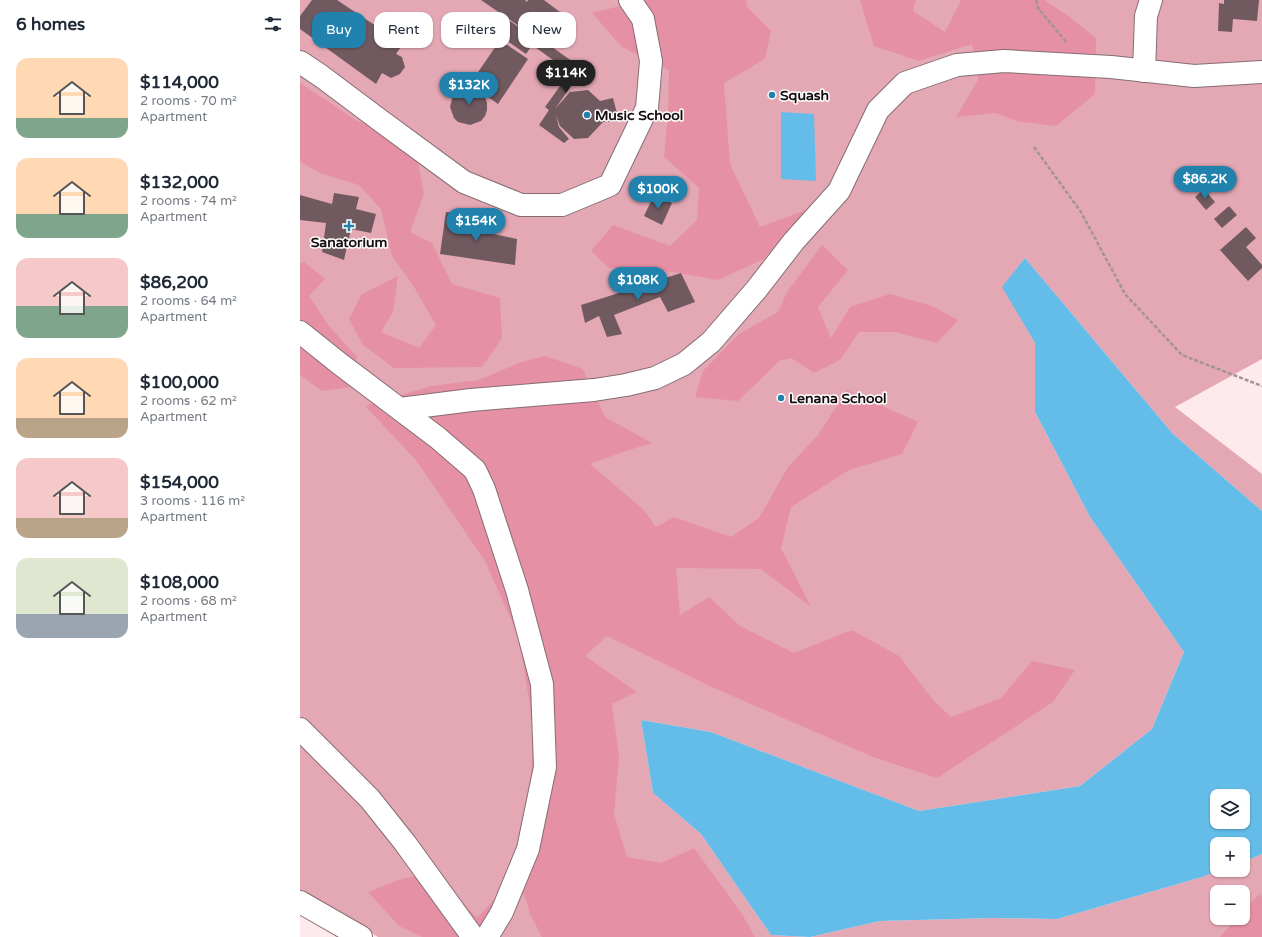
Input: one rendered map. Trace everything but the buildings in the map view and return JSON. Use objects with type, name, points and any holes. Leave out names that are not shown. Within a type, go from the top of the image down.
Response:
[{"type":"street","points":[[300,62],[464,182],[521,205],[562,205],[610,185],[647,108],[651,61],[644,19],[630,0]]},
{"type":"street","points":[[1144,70],[1146,16],[1151,0]]},
{"type":"street","points":[[400,409],[471,400],[594,390],[626,385],[656,378],[684,364],[711,342],[756,290],[794,241],[839,191],[878,110],[905,83],[957,65],[1004,61],[1085,65],[1194,76],[1262,72]]},
{"type":"street","points":[[300,332],[438,438],[475,470],[484,489],[514,583],[542,684],[545,767],[528,849],[502,912],[485,936],[405,843],[370,798],[300,729]]},
{"type":"street","points":[[300,902],[361,937]]},
{"type":"path","points":[[1036,0],[1038,8],[1085,65]]},
{"type":"path","points":[[1034,147],[1081,212],[1125,294],[1182,355],[1262,386]]},
{"type":"shaded area","name":"Lenana School","points":[[300,0],[1262,0],[1262,359],[1175,407],[1262,474],[1262,511],[1173,434],[1025,258],[1003,287],[1035,343],[1035,412],[1090,517],[1184,652],[1152,729],[1080,786],[919,811],[711,732],[641,720],[653,793],[701,834],[771,935],[810,937],[378,937],[300,890]]},
{"type":"shaded area","points":[[644,0],[746,0],[747,7],[771,31],[765,59],[724,83],[730,164],[760,227],[806,210],[764,259],[718,280],[649,268],[609,268],[591,251],[613,225],[670,246],[697,220],[699,188],[664,157],[668,113],[669,70],[622,47],[592,13]]},
{"type":"shaded area","points":[[860,0],[916,0],[913,11],[945,32],[961,0],[1044,0],[1067,15],[1096,38],[1095,94],[1056,126],[1016,121],[996,113],[956,117],[978,80],[972,44],[919,61],[874,46]]},
{"type":"shaded area","points":[[300,83],[359,122],[412,131],[424,194],[410,232],[432,243],[452,284],[500,298],[502,338],[482,367],[394,368],[363,345],[349,319],[362,294],[398,276],[393,312],[381,332],[419,348],[436,325],[414,287],[392,256],[381,209],[359,185],[322,174],[300,162]]},
{"type":"shaded area","points":[[822,245],[848,270],[818,307],[831,338],[850,307],[890,294],[932,306],[958,320],[937,343],[895,332],[859,332],[840,360],[814,373],[791,358],[779,361],[738,401],[695,397],[703,371],[739,334],[778,312],[787,292]]},
{"type":"shaded area","points":[[304,262],[325,279],[309,296],[329,326],[357,357],[351,387],[322,391],[300,375],[300,263]]},
{"type":"shaded area","points":[[545,356],[583,369],[605,417],[652,443],[590,464],[643,509],[656,527],[674,517],[731,537],[759,518],[788,467],[818,435],[847,390],[918,422],[902,454],[849,470],[791,507],[781,548],[811,607],[761,569],[676,568],[680,615],[709,597],[740,626],[794,653],[852,630],[899,656],[934,701],[951,717],[1001,698],[1032,661],[1075,670],[1053,702],[937,778],[873,757],[714,688],[607,636],[585,656],[637,692],[612,704],[619,757],[614,814],[627,857],[661,863],[694,848],[742,914],[755,937],[542,937],[530,914],[524,893],[511,915],[476,937],[422,937],[399,926],[368,892],[399,880],[434,871],[477,918],[491,903],[505,884],[515,859],[528,812],[534,732],[519,637],[485,561],[416,460],[365,406],[431,386],[479,380],[521,362]]},
{"type":"shaded area","points":[[1262,854],[1262,937],[810,937],[880,921],[993,918],[1057,919],[1210,874],[1210,877],[1250,877],[1250,859]]},
{"type":"shaded area","points":[[1259,894],[1262,897],[1262,937],[1220,937],[1231,925],[1250,925],[1250,904]]},
{"type":"water","points":[[781,112],[814,114],[816,181],[781,179]]},
{"type":"water","points":[[1025,258],[1173,434],[1262,511],[1262,854],[1250,859],[1250,837],[1210,837],[1210,874],[1057,919],[993,918],[880,921],[810,937],[771,935],[701,834],[653,793],[641,720],[711,732],[919,811],[1080,786],[1152,729],[1184,652],[1090,517],[1035,412],[1035,343],[1002,287]]},
{"type":"place","name":"Squash","points":[[772,95]]},
{"type":"place","name":"Music School","points":[[587,115]]},
{"type":"place","name":"Sanatorium","points":[[349,226]]},
{"type":"place","name":"Lenana School","points":[[781,398]]}]
